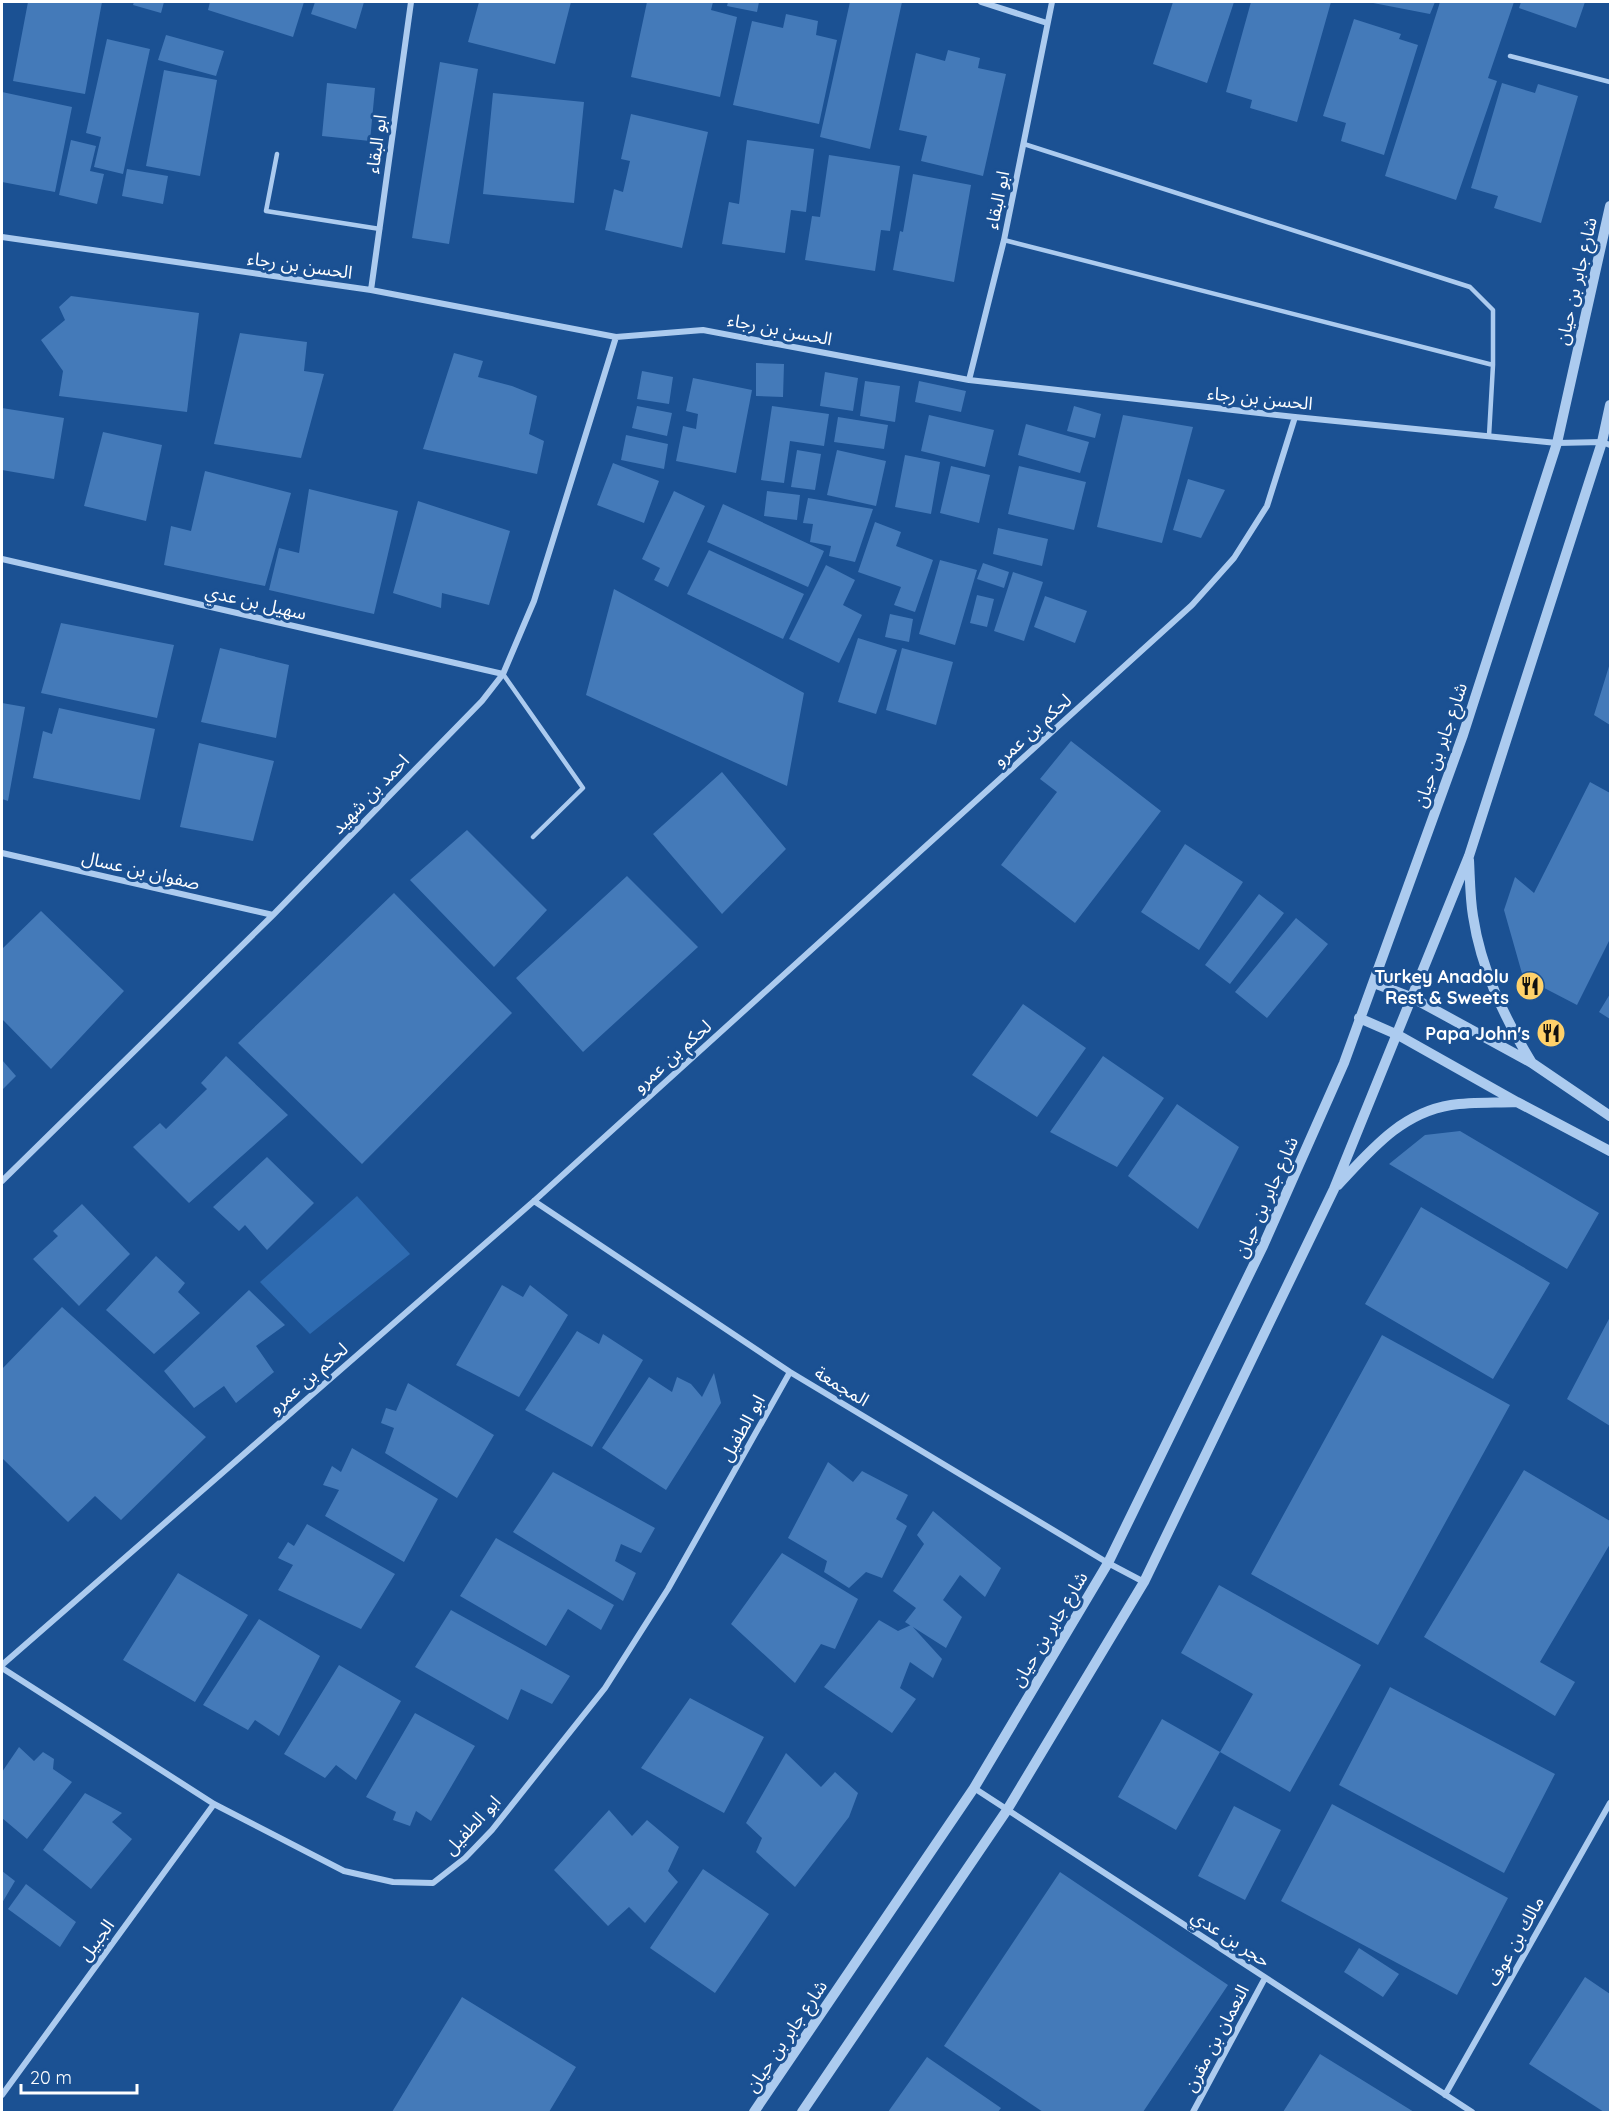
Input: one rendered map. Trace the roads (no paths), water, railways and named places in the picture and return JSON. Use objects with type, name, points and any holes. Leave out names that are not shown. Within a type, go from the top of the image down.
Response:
[{"type":"street","name":"ابو البقاء","points":[[371,290],[411,2]]},
{"type":"street","points":[[981,2],[1047,23]]},
{"type":"street","name":"ابو البقاء","points":[[969,380],[1004,240],[1052,2]]},
{"type":"street","name":"شارع جابر بن حيان","points":[[754,2112],[974,1788],[1108,1563],[1263,1246],[1344,1063],[1463,735],[1557,443],[1611,206]]},
{"type":"street","name":"الحسن بن رجاء","points":[[2,237],[371,290],[616,337],[703,330],[969,380],[1295,417],[1557,443],[1606,444]]},
{"type":"street","name":"احمد بن شهيد","points":[[2,1181],[273,915],[482,701],[504,674],[534,601],[616,337]]},
{"type":"street","points":[[802,2112],[1007,1810],[1144,1582],[1334,1189],[1469,856],[1606,444],[1611,405]]},
{"type":"street","name":"لحكم بن عمرو","points":[[2,1666],[534,1201],[1192,605],[1234,558],[1267,506],[1295,417]]},
{"type":"street","name":"سهيل بن عدي","points":[[2,559],[504,674]]},
{"type":"street","name":"صفوان بن عسال","points":[[2,853],[273,915]]},
{"type":"street","points":[[1469,856],[1472,915],[1486,970],[1513,1032],[1532,1063]]},
{"type":"street","points":[[1374,983],[1413,998],[1532,1063],[1611,1116]]},
{"type":"street","points":[[1359,1018],[1398,1035],[1517,1102],[1611,1151]]},
{"type":"street","points":[[1334,1189],[1381,1141],[1409,1119],[1451,1105],[1517,1102]]},
{"type":"street","name":"المجمعة","points":[[534,1201],[790,1372],[1108,1563],[1144,1582]]},
{"type":"street","name":"ابو الطفيل","points":[[2,1666],[214,1803],[344,1871],[393,1882],[433,1882],[465,1858],[492,1830],[605,1688],[668,1589],[790,1372]]},
{"type":"street","name":"حجر بن عدي","points":[[974,1788],[1472,2112]]},
{"type":"street","name":"الجبيل","points":[[2,2095],[214,1803]]},
{"type":"street","name":"مالك بن عوف","points":[[1445,2095],[1611,1803]]},
{"type":"street","name":"النعمان بن مقرن","points":[[1193,2112],[1265,1978]]},
{"type":"lane","points":[[1510,56],[1611,82]]},
{"type":"lane","points":[[1024,144],[1470,287],[1493,310],[1494,365],[1489,436]]},
{"type":"lane","points":[[277,154],[266,211],[380,229]]},
{"type":"lane","points":[[1004,240],[1494,365]]},
{"type":"lane","points":[[504,674],[583,788],[533,837]]},
{"type":"place","name":"Turkey Anadolu Rest & Sweets","points":[[1530,986]]},
{"type":"place","name":"Papa John's","points":[[1551,1033]]}]
